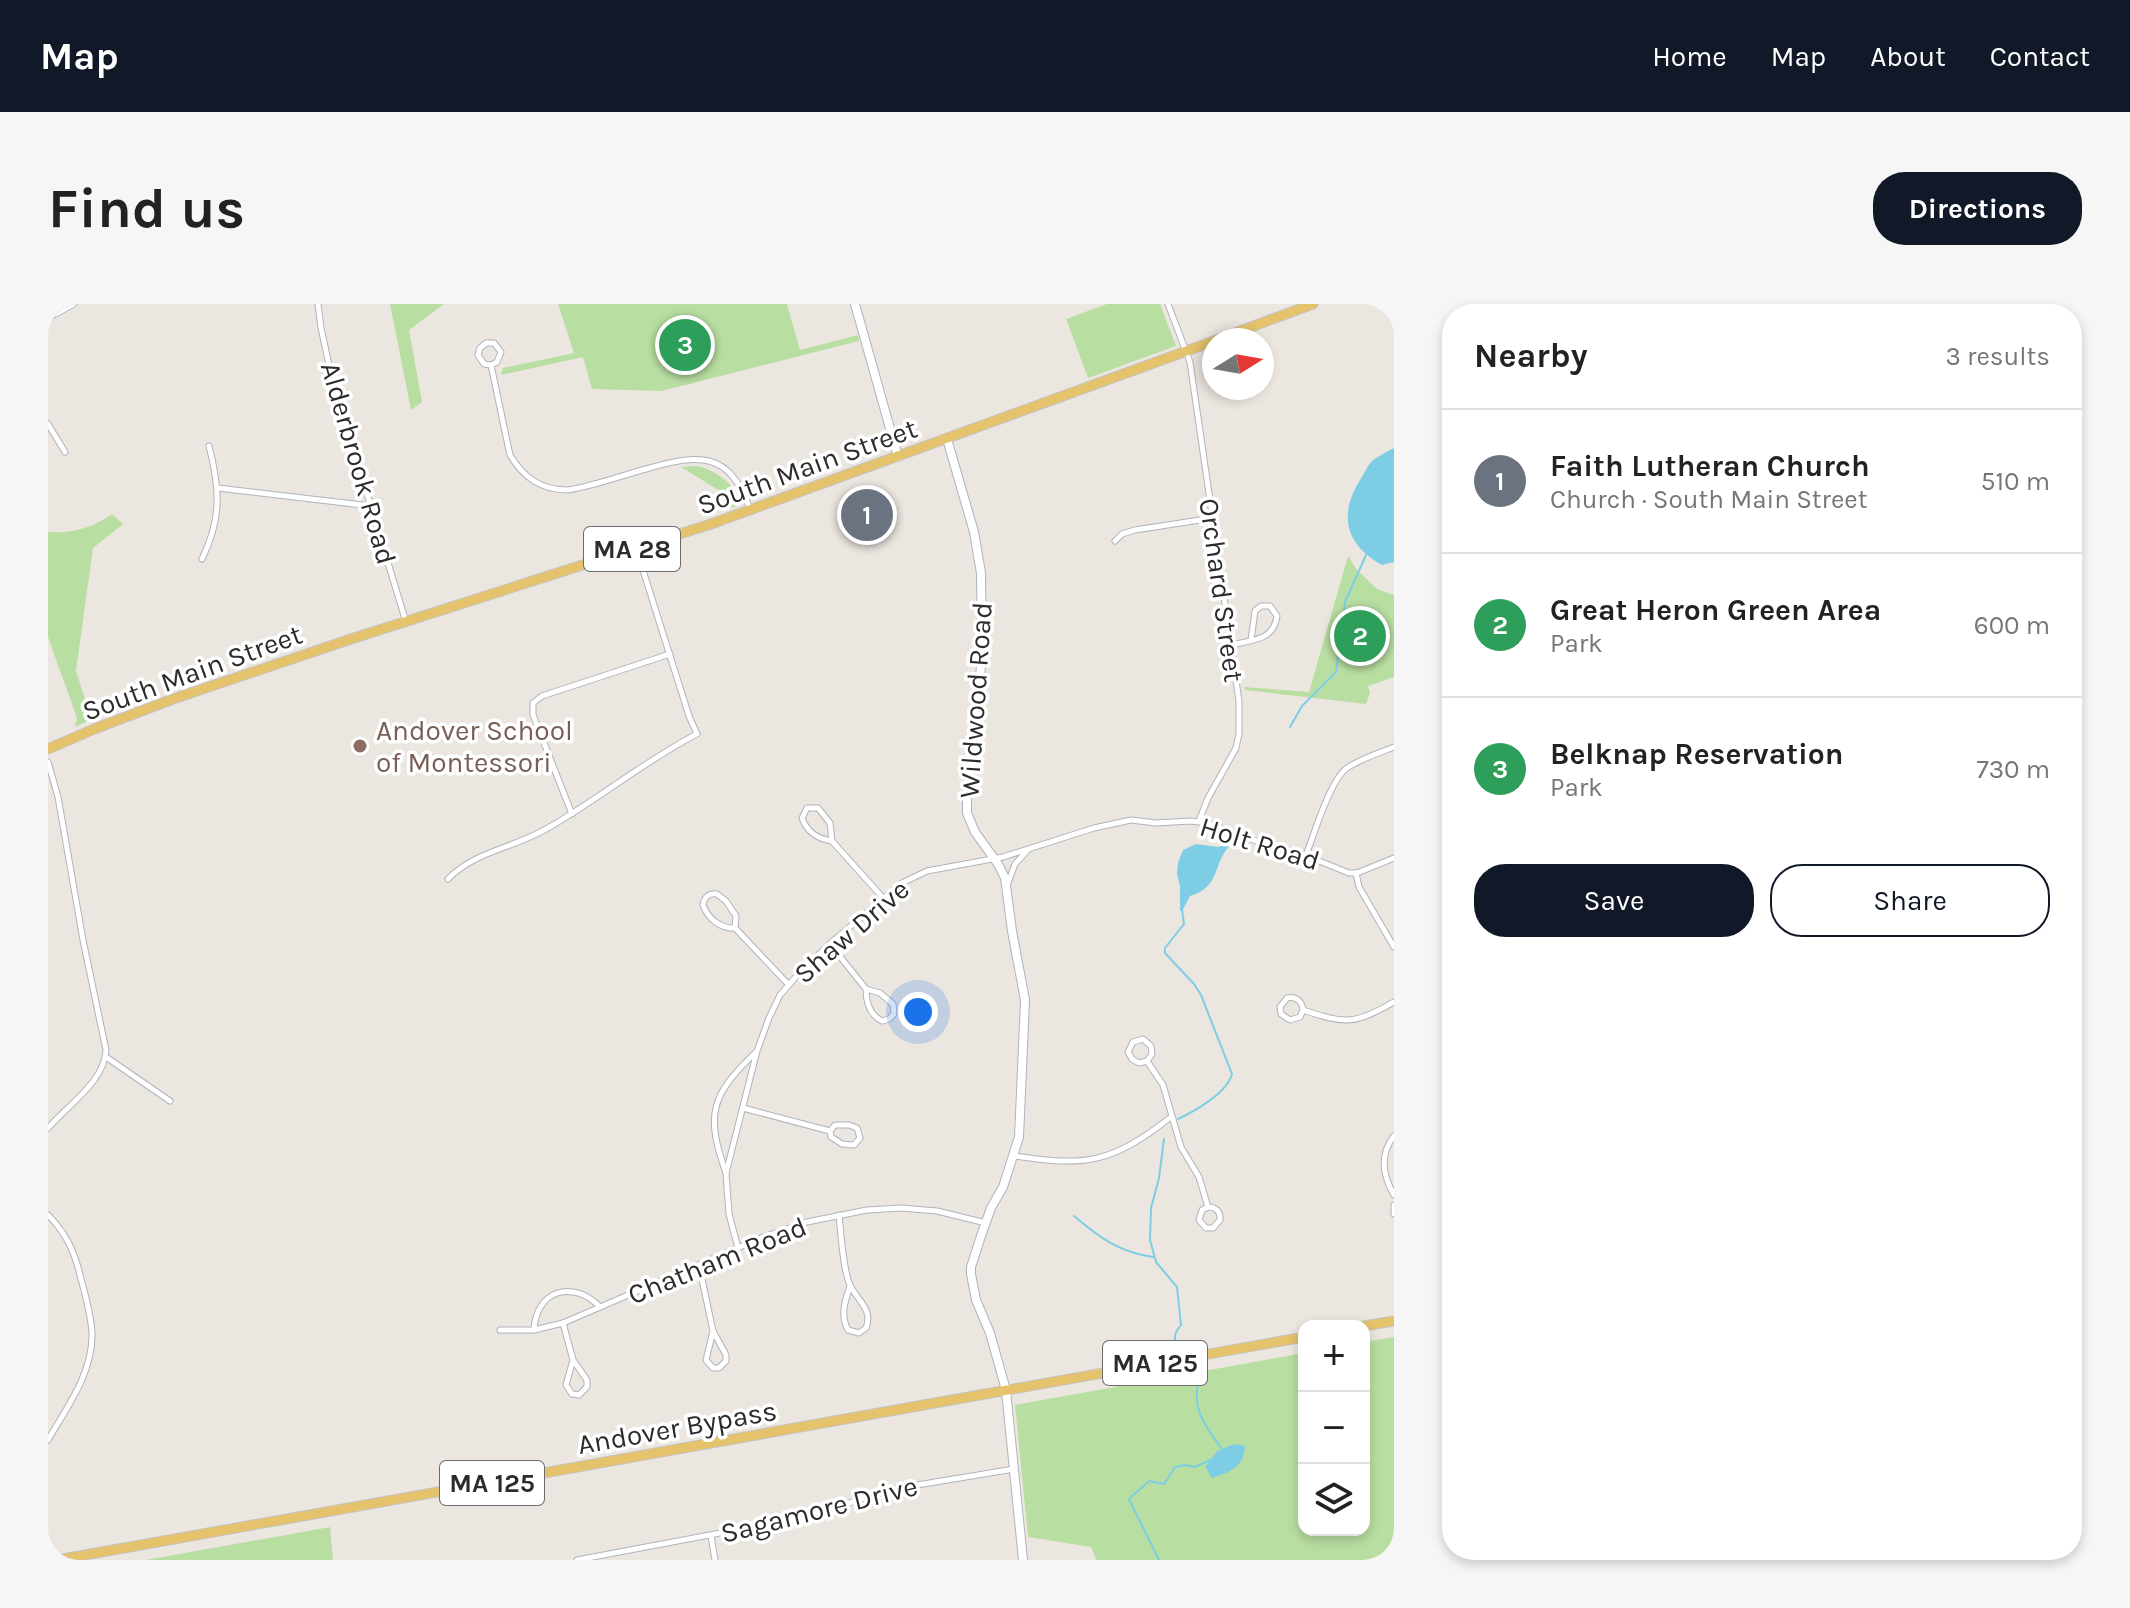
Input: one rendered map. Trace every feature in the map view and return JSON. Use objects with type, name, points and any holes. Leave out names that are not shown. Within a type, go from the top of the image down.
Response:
[{"type":"main road","name":"South Main Street","points":[[1248,328],[1313,304]]},
{"type":"main road","name":"South Main Street","points":[[48,749],[136,712],[750,511],[1202,345]]},
{"type":"main road","points":[[1370,1325],[1394,1321]]},
{"type":"main road","name":"Andover Bypass","points":[[57,1560],[1298,1338]]},
{"type":"street","points":[[48,318],[74,304]]},
{"type":"street","name":"Alderbrook Road","points":[[318,304],[332,379],[406,622]]},
{"type":"street","points":[[855,304],[898,457]]},
{"type":"street","name":"Orchard Street","points":[[1168,304],[1186,351],[1239,701],[1239,734],[1231,759],[1208,798],[1199,821]]},
{"type":"street","points":[[490,342],[497,345],[501,352],[500,359],[491,365],[484,364],[478,355],[482,345],[490,342]]},
{"type":"street","points":[[491,365],[510,455],[516,466],[535,483],[545,488],[568,490],[678,460],[702,459],[716,463],[730,473],[742,489],[750,511]]},
{"type":"street","points":[[48,424],[65,452]]},
{"type":"street","name":"Wildwood Road","points":[[947,439],[974,532],[981,573],[982,653],[967,813],[975,832],[1003,871],[1008,887],[1012,931],[1026,1009],[1020,1126],[1014,1156],[1003,1187],[991,1208],[971,1267],[976,1300],[990,1333],[1006,1390],[1023,1560]]},
{"type":"street","points":[[202,559],[214,529],[218,507],[218,488],[209,446]]},
{"type":"street","points":[[218,488],[371,506]]},
{"type":"street","points":[[1115,541],[1129,531],[1213,518]]},
{"type":"street","points":[[448,879],[481,855],[542,832],[697,734],[636,548]]},
{"type":"street","points":[[1231,645],[1264,638],[1273,630],[1277,620],[1273,609],[1261,606],[1255,611],[1251,640]]},
{"type":"street","points":[[572,814],[533,715],[533,703],[542,696],[670,654]]},
{"type":"street","points":[[1306,855],[1340,776],[1347,769],[1394,747]]},
{"type":"street","points":[[48,762],[58,797],[83,940],[105,1038],[106,1057],[98,1076],[48,1128]]},
{"type":"street","points":[[832,841],[826,815],[818,808],[807,808],[802,818],[805,824],[816,836],[832,841],[884,899]]},
{"type":"street","name":"Holt Road","points":[[994,859],[1123,821],[1199,821],[1306,855],[1349,873],[1394,858]]},
{"type":"street","points":[[1008,887],[1015,864],[1031,848]]},
{"type":"street","name":"Shaw Drive","points":[[738,1248],[729,1214],[726,1173],[757,1051],[780,995],[830,944],[902,883],[940,868],[994,859]]},
{"type":"street","points":[[1356,873],[1359,887],[1394,947]]},
{"type":"street","points":[[735,928],[736,916],[726,901],[717,894],[706,897],[703,905],[709,916],[723,928],[735,928],[788,984]]},
{"type":"street","points":[[830,944],[866,989],[867,1003],[874,1015],[882,1021],[889,1019],[895,1011],[893,1004],[880,993],[866,989]]},
{"type":"street","points":[[1291,997],[1301,1002],[1303,1010],[1300,1017],[1290,1020],[1281,1014],[1280,1007],[1283,1000],[1291,997]]},
{"type":"street","points":[[1303,1010],[1331,1019],[1351,1021],[1373,1014],[1394,1002]]},
{"type":"street","points":[[1143,1039],[1149,1043],[1152,1054],[1147,1061],[1139,1063],[1132,1059],[1128,1052],[1133,1042],[1143,1039]]},
{"type":"street","points":[[726,1173],[715,1136],[717,1108],[726,1083],[757,1051]]},
{"type":"street","points":[[106,1057],[170,1101]]},
{"type":"street","points":[[1147,1061],[1163,1085],[1181,1147],[1199,1177],[1208,1207]]},
{"type":"street","points":[[743,1108],[830,1131]]},
{"type":"street","points":[[1014,1156],[1068,1161],[1096,1159],[1124,1149],[1171,1117]]},
{"type":"street","points":[[835,1125],[849,1125],[857,1128],[860,1138],[854,1145],[842,1144],[831,1137],[830,1131],[835,1125]]},
{"type":"street","points":[[1394,1136],[1386,1149],[1384,1163],[1385,1176],[1394,1195]]},
{"type":"street","points":[[1394,1205],[1394,1214]]},
{"type":"street","points":[[1208,1207],[1215,1208],[1220,1217],[1219,1223],[1210,1228],[1203,1226],[1199,1217],[1202,1210],[1208,1207]]},
{"type":"street","name":"Chatham Road","points":[[500,1330],[534,1330],[563,1323],[789,1227],[839,1215],[901,1208],[937,1211],[986,1223]]},
{"type":"street","points":[[48,1215],[66,1236],[76,1256],[89,1311],[92,1340],[82,1381],[48,1440]]},
{"type":"street","points":[[839,1215],[850,1286],[843,1308],[844,1324],[848,1330],[859,1333],[867,1325],[867,1313],[850,1286]]},
{"type":"street","points":[[699,1265],[713,1331],[726,1355],[726,1361],[719,1368],[713,1368],[706,1360],[713,1331]]},
{"type":"street","points":[[534,1330],[539,1306],[553,1295],[576,1292],[600,1307]]},
{"type":"street","points":[[563,1323],[573,1360],[587,1380],[587,1387],[579,1395],[572,1394],[566,1385],[573,1360]]},
{"type":"street","name":"Sagamore Drive","points":[[577,1560],[821,1514],[893,1489],[1014,1469]]},
{"type":"street","points":[[711,1536],[715,1560]]},
{"type":"green space","points":[[390,304],[444,304],[409,330],[422,402],[411,410]]},
{"type":"green space","points":[[558,304],[787,304],[800,350],[858,335],[859,341],[662,391],[592,389],[583,357],[501,375],[503,368],[574,353]]},
{"type":"green space","points":[[1107,304],[1160,304],[1176,346],[1088,378],[1066,319]]},
{"type":"green space","points":[[697,466],[726,481],[739,497],[737,505],[732,508],[728,496],[681,467]]},
{"type":"green space","points":[[112,514],[123,524],[93,548],[76,671],[89,712],[98,716],[75,727],[77,718],[48,637],[48,532],[82,529]]},
{"type":"green space","points":[[1348,556],[1357,570],[1377,589],[1394,595],[1394,677],[1368,686],[1370,693],[1366,704],[1245,690],[1244,687],[1309,692]]},
{"type":"green space","points":[[1394,1337],[1394,1560],[1096,1560],[1091,1547],[1028,1537],[1015,1405],[1298,1354],[1298,1536],[1370,1536],[1370,1341]]},
{"type":"green space","points":[[330,1527],[333,1560],[146,1560]]},
{"type":"water","points":[[1394,448],[1394,562],[1382,565],[1359,547],[1349,527],[1348,515],[1354,490],[1369,464]]},
{"type":"water","points":[[1196,844],[1229,846],[1211,882],[1190,896],[1180,911],[1178,863],[1183,850]]},
{"type":"water","points":[[1234,1444],[1245,1446],[1239,1464],[1212,1478],[1205,1467],[1217,1451]]},
{"type":"waterway","points":[[1290,727],[1302,706],[1336,672],[1345,602],[1366,555]]},
{"type":"waterway","points":[[1178,1119],[1217,1094],[1232,1074],[1201,995],[1165,953],[1165,948],[1184,924],[1182,909]]},
{"type":"waterway","points":[[1164,1139],[1151,1208],[1150,1240],[1156,1262],[1177,1287],[1181,1325],[1175,1336],[1178,1347]]},
{"type":"waterway","points":[[1074,1216],[1110,1243],[1153,1257]]},
{"type":"waterway","points":[[1183,1371],[1182,1375],[1198,1383],[1199,1410],[1221,1448]]},
{"type":"waterway","points":[[1159,1560],[1129,1499],[1149,1481],[1164,1484],[1175,1467],[1195,1467],[1210,1460]]},
{"type":"place","name":"Belknap Reservation","points":[[685,345]]},
{"type":"place","name":"Faith Lutheran Church","points":[[867,515]]},
{"type":"place","name":"Great Heron Green Area","points":[[1360,636]]},
{"type":"place","name":"Andover School of Montessori","points":[[360,746]]}]
